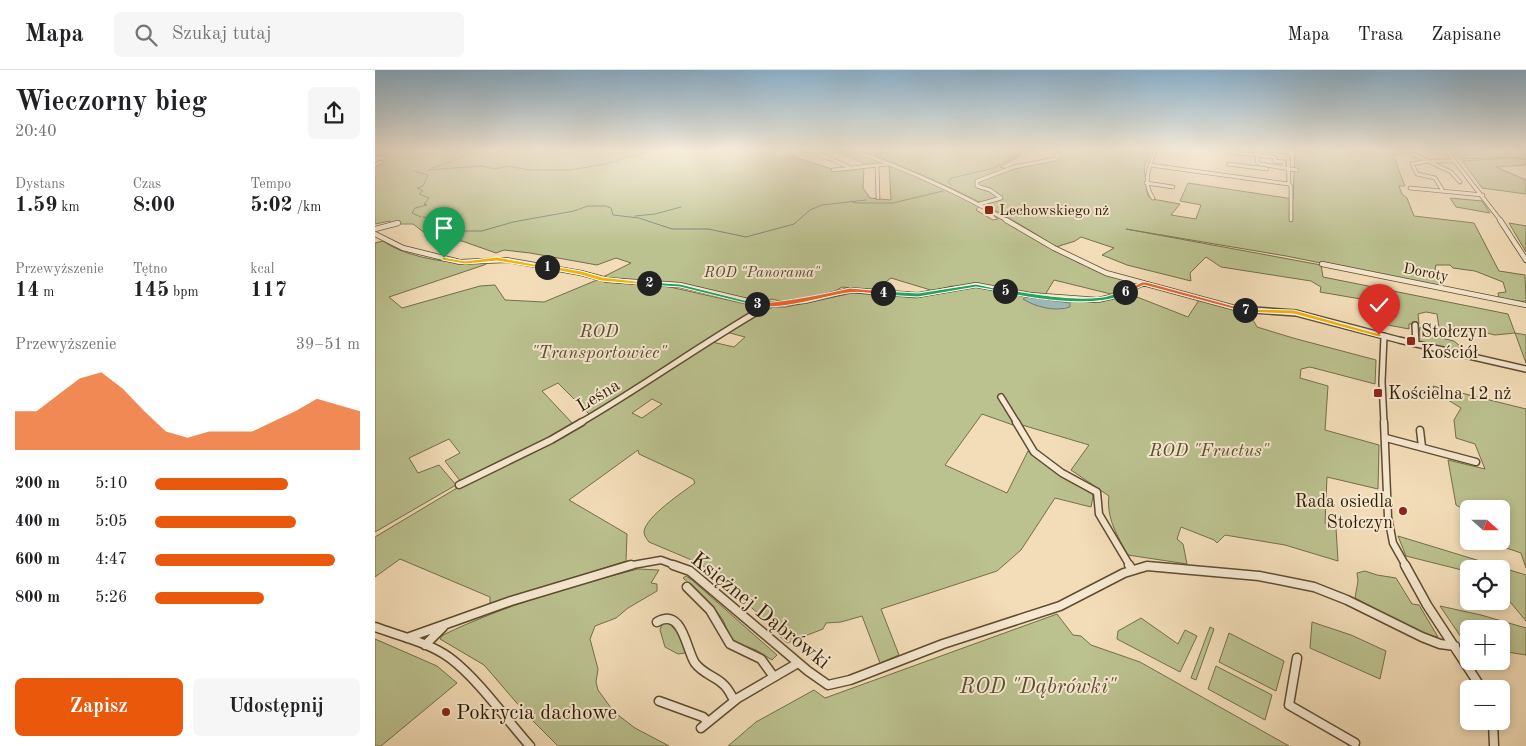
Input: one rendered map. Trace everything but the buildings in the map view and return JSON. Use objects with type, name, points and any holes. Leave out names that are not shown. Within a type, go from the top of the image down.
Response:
[{"type":"street","points":[[878,182],[878,198]]},
{"type":"street","points":[[933,182],[978,203],[1050,246],[1101,271],[1239,309],[1294,312],[1416,344],[1526,369]]},
{"type":"street","points":[[977,182],[977,186],[990,190],[1000,197],[1000,199],[978,203]]},
{"type":"street","points":[[1283,182],[1287,182],[1291,186],[1291,220]]},
{"type":"street","points":[[1437,182],[1443,191]]},
{"type":"street","points":[[1472,182],[1526,259]]},
{"type":"street","points":[[1153,198],[1146,183],[1173,187]]},
{"type":"street","points":[[1410,188],[1483,196]]},
{"type":"street","points":[[375,229],[398,223]]},
{"type":"street","points":[[375,234],[403,248],[454,261],[469,262],[493,259],[581,273],[607,280],[680,285],[757,304],[805,301],[850,290],[918,295],[976,285],[1030,296],[1099,300],[1115,296],[1144,283]]},
{"type":"street","name":"Doroty","points":[[1322,264],[1526,305]]},
{"type":"street","name":"Leśna","points":[[459,486],[551,440],[617,402],[728,329],[771,304]]},
{"type":"street","points":[[1415,325],[1416,344]]},
{"type":"street","points":[[1384,336],[1382,382],[1386,438],[1388,518],[1393,543],[1418,590],[1476,680]]},
{"type":"street","points":[[1001,397],[1020,425],[1034,452],[1062,473],[1097,492],[1099,514],[1132,570]]},
{"type":"street","points":[[1419,430],[1422,447]]},
{"type":"street","points":[[1386,438],[1476,462]]},
{"type":"street","name":"Księżnej Dąbrówki","points":[[407,638],[511,601],[649,560],[661,560],[690,571],[822,683],[835,686],[943,644],[1060,606],[1132,570],[1147,566],[1168,566],[1259,576],[1301,584],[1347,600],[1422,637],[1441,644],[1455,646]]},
{"type":"street","points":[[687,587],[711,610],[729,644],[761,659],[774,677]]},
{"type":"street","points":[[657,622],[664,618],[671,619],[682,630],[695,663],[707,675],[723,683],[734,700]]},
{"type":"street","name":"Księżnej Dąbrówki","points":[[425,645],[445,625]]},
{"type":"street","points":[[375,627],[447,655],[461,667],[530,746]]},
{"type":"street","points":[[1297,658],[1289,704],[1355,743]]},
{"type":"street","points":[[659,701],[703,718],[705,725],[734,700],[788,671],[798,662]]},
{"type":"street","points":[[1493,730],[1494,746]]},
{"type":"green space","points":[[375,182],[863,182],[863,188],[870,198],[891,200],[890,182],[930,182],[979,206],[976,210],[993,220],[998,219],[982,207],[1079,263],[1135,283],[1111,294],[1054,280],[1045,295],[1096,302],[1127,293],[1188,317],[1199,300],[1249,313],[1257,327],[1376,360],[1375,384],[1310,367],[1301,369],[1300,378],[1328,386],[1325,430],[1379,445],[1378,489],[1327,477],[1325,523],[1336,528],[1338,561],[1285,545],[1225,535],[1217,543],[1214,540],[1181,527],[1177,539],[1183,544],[1187,564],[1128,555],[1111,520],[1109,496],[1071,470],[1089,445],[1022,425],[1013,425],[982,414],[945,465],[1007,493],[1028,451],[1092,492],[1091,507],[1055,498],[1021,550],[997,571],[881,609],[899,655],[880,663],[862,616],[841,622],[826,623],[823,629],[787,643],[774,631],[775,628],[701,564],[649,542],[644,532],[651,519],[665,505],[695,483],[693,479],[639,454],[638,450],[569,500],[627,534],[626,561],[490,604],[490,597],[400,559],[375,577],[375,537],[457,488],[513,461],[611,407],[712,342],[734,347],[745,337],[726,332],[773,307],[786,307],[853,293],[917,298],[957,287],[952,286],[934,291],[891,278],[874,291],[842,287],[830,294],[797,301],[772,299],[764,302],[704,289],[603,277],[631,263],[616,258],[597,265],[530,253],[504,250],[496,253],[462,241],[434,240],[413,224],[391,224],[390,221],[375,224]],"holes":[[[652,399],[662,404],[642,418],[632,413]]]},
{"type":"green space","points":[[936,182],[1146,182],[1148,196],[1152,199],[1180,204],[1171,215],[1196,219],[1201,205],[1180,201],[1188,183],[1293,199],[1294,182],[1403,182],[1405,186],[1399,186],[1402,194],[1407,198],[1414,216],[1474,223],[1499,271],[1525,275],[1526,302],[1499,298],[1498,293],[1506,292],[1503,282],[1475,271],[1453,268],[1450,265],[1436,265],[1435,269],[1441,287],[1286,256],[1126,229],[1321,265],[1323,277],[1508,314],[1515,333],[1495,335],[1471,329],[1472,332],[1460,330],[1460,332],[1439,328],[1437,314],[1426,312],[1418,314],[1419,324],[1409,324],[1409,329],[1388,325],[1384,303],[1320,292],[1321,287],[1311,281],[1221,267],[1206,257],[1190,273],[1191,281],[1127,265],[1102,255],[1114,248],[1081,237],[1056,247],[1009,218]]},
{"type":"green space","points":[[1477,182],[1526,182],[1526,194],[1482,188]]},
{"type":"green space","points":[[1450,198],[1482,201],[1490,213],[1456,207]]},
{"type":"green space","points":[[1509,223],[1526,226],[1526,252]]},
{"type":"green space","name":"ROD \"Transportowiec\"","points":[[383,241],[410,254],[432,259],[467,263],[494,260],[389,297],[402,308],[480,286],[495,285],[505,300],[544,302],[597,280],[670,287],[759,307],[708,338],[623,396],[590,415],[558,383],[542,391],[574,425],[461,482],[445,461],[460,453],[449,439],[409,458],[418,473],[439,465],[456,485],[375,532],[375,243]]},
{"type":"green space","points":[[1420,327],[1440,331],[1441,338],[1454,341],[1460,346],[1456,350],[1420,342],[1418,340]]},
{"type":"green space","points":[[1515,333],[1526,335],[1526,363]]},
{"type":"green space","points":[[1433,386],[1526,409],[1526,568],[1521,553],[1510,549],[1510,500],[1460,500],[1460,507],[1456,505],[1448,460],[1485,469],[1475,444],[1456,438],[1454,420],[1461,408],[1435,392]]},
{"type":"green space","points":[[1398,536],[1477,560],[1460,560],[1460,570],[1406,556]]},
{"type":"green space","points":[[638,569],[659,570],[651,583],[657,584],[657,591],[628,608],[616,618],[595,626],[590,639],[598,669],[596,682],[598,690],[614,712],[635,728],[669,746],[558,746],[528,716],[484,665],[440,639],[443,635],[466,624],[515,605],[564,589]]},
{"type":"green space","points":[[1510,570],[1526,575],[1526,621],[1510,602]]},
{"type":"green space","points":[[1365,571],[1396,578],[1412,604],[1419,605],[1438,637],[1423,634],[1355,598],[1358,581],[1357,573]]},
{"type":"green space","points":[[686,576],[777,655],[772,660],[756,650],[732,641],[723,620],[712,605],[683,578]]},
{"type":"green space","points":[[1440,606],[1498,620],[1460,620],[1460,636]]},
{"type":"green space","name":"ROD \"Dąbrówki\"","points":[[1057,614],[1073,635],[1081,636],[1091,645],[1140,662],[1289,746],[728,746],[756,722],[814,690],[825,698]]},
{"type":"green space","points":[[1141,618],[1178,644],[1185,630],[1197,636],[1180,672],[1117,639],[1118,631]]},
{"type":"green space","points":[[668,622],[678,633],[686,649],[685,653],[678,654],[665,647],[660,630],[662,624]]},
{"type":"green space","points":[[1312,622],[1351,635],[1386,651],[1380,679],[1310,648]]},
{"type":"green space","points":[[1510,623],[1526,628],[1526,655],[1510,652]]},
{"type":"green space","points":[[1210,627],[1214,629],[1196,680],[1191,678]]},
{"type":"green space","points":[[1229,633],[1284,661],[1276,691],[1219,662]]},
{"type":"green space","points":[[375,639],[437,666],[457,683],[381,746],[375,746]]},
{"type":"green space","points":[[1216,666],[1272,695],[1265,720],[1208,689]]},
{"type":"water","points":[[1026,297],[1070,303],[1070,307],[1046,308],[1023,299]]},
{"type":"waterway","points":[[421,217],[412,213],[415,208],[427,205],[424,204],[429,198],[419,194],[423,191],[417,188],[423,186],[425,182]]},
{"type":"waterway","points":[[948,182],[951,185]]},
{"type":"waterway","points":[[852,202],[893,203],[943,191]]},
{"type":"waterway","points":[[852,202],[866,200]]},
{"type":"waterway","points":[[423,217],[430,218],[430,222],[449,231],[482,231],[513,222],[574,211],[588,206],[606,206],[611,208],[613,215],[639,218],[672,229],[708,229],[746,237],[794,224],[810,210],[822,205],[852,202]]},
{"type":"waterway","points":[[635,216],[655,214],[681,207]]},
{"type":"place","name":"Lechowskiego nż","points":[[989,210]]},
{"type":"place","name":"Stołczyn Kościół","points":[[1411,341]]},
{"type":"place","name":"Kościelna 12 nż","points":[[1378,393]]},
{"type":"place","name":"Rada osiedla Stołczyn","points":[[1403,511]]},
{"type":"place","name":"Pokrycia dachowe","points":[[446,712]]},
{"type":"route","points":[[444,258],[460,262],[497,259],[581,273],[601,279],[680,285],[765,305],[805,301],[850,290],[918,295],[976,285],[1030,296],[1099,300],[1115,296],[1144,283],[1239,309],[1294,312],[1379,335]]},
{"type":"park label","name":"ROD \"Panorama\"","points":[[762,272]]},
{"type":"park label","name":"ROD \"Fructus\"","points":[[1209,450]]}]
